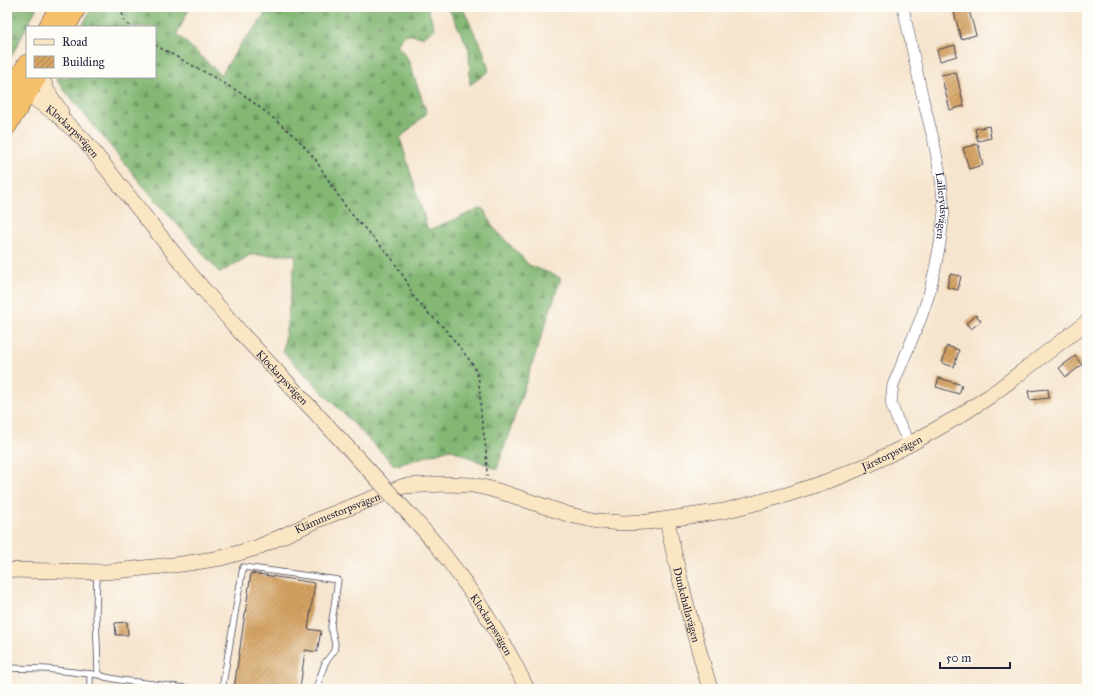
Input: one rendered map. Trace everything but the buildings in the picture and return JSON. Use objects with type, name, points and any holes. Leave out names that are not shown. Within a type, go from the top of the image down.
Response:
[{"type":"highway","points":[[49,26],[59,7]]},
{"type":"highway","points":[[66,26],[76,7]]},
{"type":"highway","points":[[7,126],[16,93],[26,67]]},
{"type":"highway","points":[[16,93],[36,78]]},
{"type":"street","name":"Lallerydsvägen","points":[[903,7],[921,92],[934,142],[941,180],[944,211],[940,243],[929,294],[921,318],[893,385],[892,403],[897,419],[910,444]]},
{"type":"street","points":[[42,78],[46,91],[72,128]]},
{"type":"street","name":"Klockarpsvägen","points":[[16,93],[58,115],[72,128],[167,246],[222,310],[437,546],[473,594],[492,623],[527,689]]},
{"type":"street","name":"Järstorpsvägen","points":[[667,520],[724,511],[786,495],[828,482],[870,464],[910,444],[956,418],[990,396],[1087,322]]},
{"type":"street","name":"Klämmestorpsvägen","points":[[7,570],[97,572],[182,564],[221,558],[256,548],[320,519],[404,486],[445,484],[472,485],[508,494],[570,515],[598,521],[622,523],[667,520]]},
{"type":"street","name":"Dunkehallavägen","points":[[667,520],[686,605],[710,689]]},
{"type":"lane","points":[[222,689],[243,567],[338,580],[331,627],[335,644],[334,651],[325,663],[316,689]]},
{"type":"lane","points":[[97,572],[96,614],[98,671],[100,675]]},
{"type":"lane","points":[[7,668],[46,669],[100,675],[120,680],[192,689]]},
{"type":"lane","points":[[90,674],[90,689]]},
{"type":"path","points":[[7,16],[14,7]]},
{"type":"path","points":[[122,7],[123,19],[129,26]]},
{"type":"path","points":[[156,46],[244,95],[298,139],[315,159],[343,203],[354,217],[391,257],[407,282],[413,296],[458,344],[474,366],[479,381],[481,415],[486,450],[487,488]]},
{"type":"green space","points":[[7,7],[37,7],[26,26],[7,65]]},
{"type":"green space","points":[[92,7],[190,7],[177,34],[221,75],[242,42],[257,26],[269,7],[427,7],[435,29],[423,37],[405,34],[397,45],[407,57],[427,113],[400,138],[428,230],[483,208],[493,227],[529,265],[561,278],[497,469],[450,449],[395,466],[283,352],[296,255],[250,255],[220,273],[139,181],[56,80],[57,78],[156,78],[156,26],[82,26]]},
{"type":"green space","points":[[448,7],[462,7],[483,50],[489,71],[470,85],[469,49]]}]
